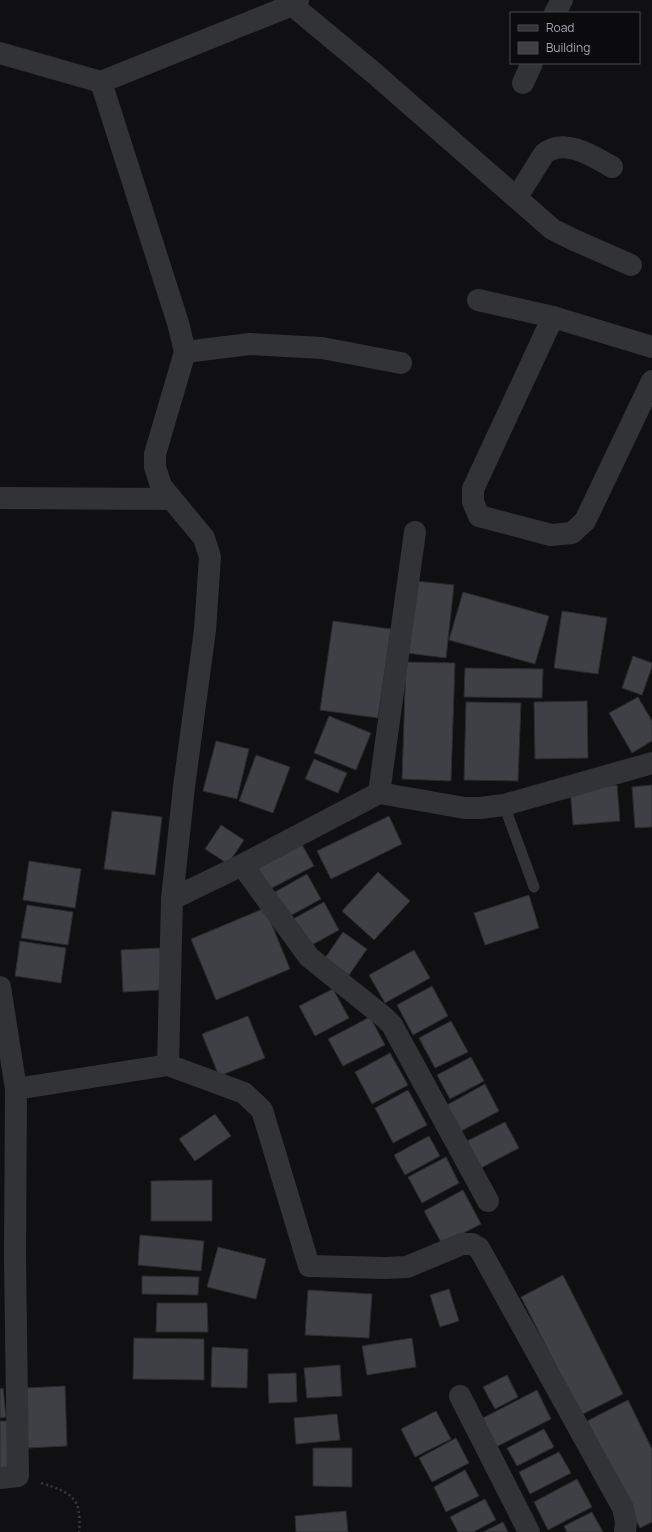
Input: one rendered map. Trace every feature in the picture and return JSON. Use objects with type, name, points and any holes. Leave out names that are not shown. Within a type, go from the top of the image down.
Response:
[{"type":"street","points":[[556,12],[562,0]]},
{"type":"street","points":[[0,53],[102,82],[295,2],[552,229],[631,265]]},
{"type":"street","points":[[523,83],[532,64]]},
{"type":"street","points":[[102,82],[176,315],[185,352],[155,454],[155,467],[161,486],[204,538],[210,557],[205,630],[184,787],[172,899],[168,1065]]},
{"type":"street","points":[[517,198],[544,154],[551,148],[559,146],[583,151],[612,166]]},
{"type":"street","points":[[478,300],[553,316],[652,347]]},
{"type":"street","points":[[553,316],[473,489],[473,502],[479,516],[550,535],[572,533],[585,521],[652,381]]},
{"type":"street","points":[[185,352],[250,344],[322,348],[401,363]]},
{"type":"street","points":[[0,498],[171,499]]},
{"type":"street","points":[[379,792],[415,532]]},
{"type":"street","points":[[172,899],[242,865],[379,792],[465,808],[480,808],[504,805],[652,763]]},
{"type":"street","points":[[242,865],[309,957],[392,1025],[488,1200]]},
{"type":"street","points":[[0,987],[16,1089],[15,1258],[9,1477]]},
{"type":"street","points":[[16,1089],[168,1065],[244,1093],[262,1110],[309,1266],[386,1268],[406,1267],[462,1244],[472,1244],[478,1248],[623,1508],[626,1522],[625,1532]]},
{"type":"street","points":[[460,1396],[529,1532]]},
{"type":"lane","points":[[504,805],[534,887]]},
{"type":"path","points":[[9,1477],[65,1490],[77,1503],[80,1518],[78,1532]]},
{"type":"building","points":[[416,581],[454,585],[446,658],[407,653]]},
{"type":"building","points":[[463,592],[549,616],[535,664],[449,640]]},
{"type":"building","points":[[562,611],[607,618],[598,674],[554,668]]},
{"type":"building","points":[[333,621],[391,629],[378,718],[320,710]]},
{"type":"building","points":[[633,656],[652,663],[642,695],[622,688]]},
{"type":"building","points":[[406,662],[455,663],[451,781],[402,779]]},
{"type":"building","points":[[465,668],[543,669],[542,698],[464,697]]},
{"type":"building","points":[[638,697],[652,721],[652,741],[632,753],[609,713]]},
{"type":"building","points":[[587,701],[588,758],[535,759],[534,702]]},
{"type":"building","points":[[466,702],[521,703],[518,781],[464,780]]},
{"type":"building","points":[[329,716],[371,733],[356,770],[314,753]]},
{"type":"building","points":[[216,741],[249,749],[237,799],[203,791]]},
{"type":"building","points":[[256,755],[290,767],[273,813],[239,801]]},
{"type":"building","points":[[314,759],[347,773],[338,793],[305,779]]},
{"type":"building","points":[[617,785],[620,821],[573,825],[570,788]]},
{"type":"building","points":[[652,785],[652,827],[635,828],[632,787]]},
{"type":"building","points":[[112,811],[162,817],[155,875],[104,869]]},
{"type":"building","points":[[389,816],[402,844],[331,879],[317,851]]},
{"type":"building","points":[[221,825],[244,840],[228,864],[205,849]]},
{"type":"building","points":[[299,839],[314,866],[270,889],[255,863]]},
{"type":"building","points":[[29,861],[81,869],[75,908],[23,900]]},
{"type":"building","points":[[378,872],[410,901],[374,940],[342,911]]},
{"type":"building","points":[[307,874],[321,899],[288,917],[275,892]]},
{"type":"building","points":[[529,895],[539,928],[485,945],[474,913]]},
{"type":"building","points":[[324,902],[339,930],[308,947],[293,919]]},
{"type":"building","points":[[27,905],[73,912],[68,945],[21,938]]},
{"type":"building","points":[[265,908],[290,969],[216,1000],[191,939]]},
{"type":"building","points":[[343,932],[367,949],[349,975],[325,958]]},
{"type":"building","points":[[20,941],[66,948],[61,983],[15,976]]},
{"type":"building","points":[[160,948],[161,990],[123,992],[121,950]]},
{"type":"building","points":[[414,950],[430,978],[385,1003],[369,975]]},
{"type":"building","points":[[432,986],[448,1016],[413,1035],[397,1005]]},
{"type":"building","points":[[333,989],[349,1018],[315,1036],[299,1006]]},
{"type":"building","points":[[248,1016],[265,1058],[219,1076],[202,1034]]},
{"type":"building","points":[[370,1017],[385,1045],[343,1066],[328,1039]]},
{"type":"building","points":[[451,1021],[468,1052],[435,1068],[419,1038]]},
{"type":"building","points":[[390,1053],[408,1085],[372,1104],[355,1072]]},
{"type":"building","points":[[471,1057],[484,1081],[450,1099],[437,1075]]},
{"type":"building","points":[[485,1084],[499,1111],[461,1131],[447,1105]]},
{"type":"building","points":[[408,1090],[427,1125],[393,1143],[375,1108]]},
{"type":"building","points":[[215,1114],[231,1136],[195,1161],[179,1139]]},
{"type":"building","points":[[505,1122],[519,1148],[479,1169],[465,1142]]},
{"type":"building","points":[[429,1136],[440,1156],[405,1175],[394,1155]]},
{"type":"building","points":[[446,1157],[459,1183],[422,1203],[408,1177]]},
{"type":"building","points":[[212,1180],[212,1221],[151,1221],[151,1181]]},
{"type":"building","points":[[463,1190],[481,1224],[442,1244],[424,1211]]},
{"type":"building","points":[[140,1235],[204,1241],[201,1271],[138,1265]]},
{"type":"building","points":[[218,1247],[266,1259],[256,1299],[207,1287]]},
{"type":"building","points":[[563,1275],[623,1394],[581,1415],[521,1297]]},
{"type":"building","points":[[142,1276],[199,1277],[198,1295],[142,1294]]},
{"type":"building","points":[[449,1289],[459,1321],[440,1327],[430,1295]]},
{"type":"building","points":[[308,1290],[372,1294],[369,1338],[305,1335]]},
{"type":"building","points":[[157,1303],[207,1303],[208,1332],[156,1332]]},
{"type":"building","points":[[134,1338],[204,1339],[204,1380],[133,1379]]},
{"type":"building","points":[[412,1338],[416,1367],[367,1375],[362,1346]]},
{"type":"building","points":[[212,1347],[248,1349],[247,1388],[211,1387]]},
{"type":"building","points":[[340,1365],[342,1396],[307,1398],[304,1368]]},
{"type":"building","points":[[296,1373],[297,1402],[269,1403],[268,1374]]},
{"type":"building","points":[[507,1375],[518,1397],[495,1409],[483,1387]]},
{"type":"building","points":[[65,1386],[67,1446],[27,1448],[24,1388]]},
{"type":"building","points":[[3,1388],[6,1417],[0,1418],[0,1389]]},
{"type":"building","points":[[537,1390],[551,1419],[496,1447],[481,1419]]},
{"type":"building","points":[[628,1400],[652,1449],[652,1522],[640,1528],[587,1421]]},
{"type":"building","points":[[436,1411],[451,1439],[415,1457],[401,1429]]},
{"type":"building","points":[[337,1414],[340,1440],[296,1444],[294,1418]]},
{"type":"building","points":[[0,1421],[7,1421],[9,1470],[0,1470]]},
{"type":"building","points":[[544,1429],[554,1447],[517,1466],[507,1448]]},
{"type":"building","points":[[456,1438],[469,1463],[432,1482],[419,1458]]},
{"type":"building","points":[[313,1448],[352,1448],[352,1487],[313,1486]]},
{"type":"building","points":[[559,1452],[571,1473],[530,1494],[519,1472]]},
{"type":"building","points":[[465,1470],[479,1496],[446,1512],[434,1487]]},
{"type":"building","points":[[577,1479],[592,1507],[548,1530],[534,1502]]},
{"type":"building","points":[[485,1499],[496,1520],[473,1532],[458,1532],[450,1517]]},
{"type":"building","points":[[346,1511],[348,1532],[296,1532],[295,1516]]},
{"type":"building","points":[[592,1512],[603,1532],[567,1532],[564,1526]]},
{"type":"building","points":[[503,1522],[508,1532],[483,1532]]}]
